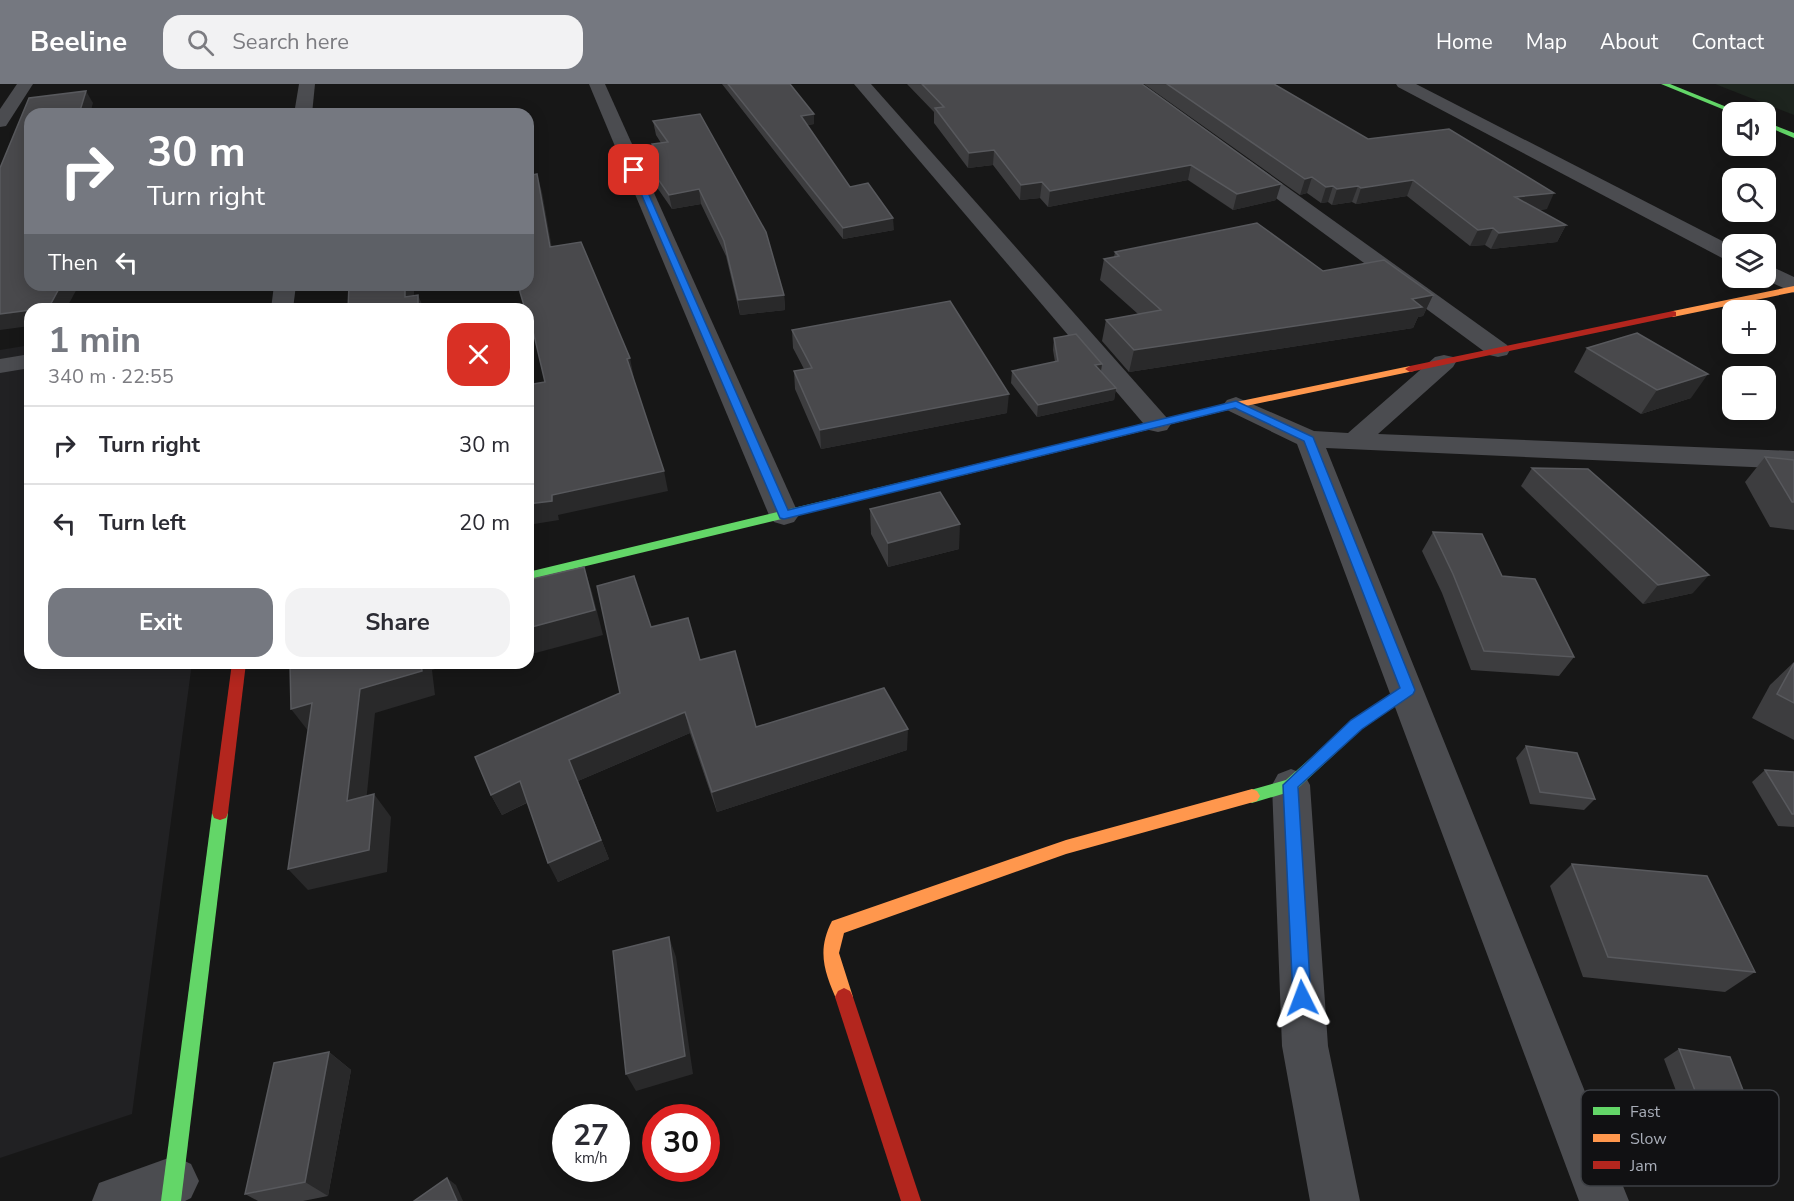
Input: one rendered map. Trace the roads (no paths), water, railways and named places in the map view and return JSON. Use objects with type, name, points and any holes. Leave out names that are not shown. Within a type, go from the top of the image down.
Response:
[{"type":"street","points":[[0,122],[25,84]]},
{"type":"street","points":[[304,108],[307,84]]},
{"type":"street","points":[[597,84],[784,515]]},
{"type":"street","points":[[862,84],[1158,424]]},
{"type":"street","points":[[1404,84],[1722,249]]},
{"type":"street","points":[[1664,84],[1722,107]]},
{"type":"street","points":[[1776,128],[1794,136]]},
{"type":"street","points":[[1228,154],[1498,350]]},
{"type":"street","points":[[1776,277],[1794,287]]},
{"type":"street","points":[[534,575],[1236,405],[1794,287]]},
{"type":"street","points":[[0,366],[24,362]]},
{"type":"street","points":[[1354,441],[1444,362]]},
{"type":"street","points":[[1236,405],[1309,439],[1794,460]]},
{"type":"street","points":[[1309,439],[1581,1141]]},
{"type":"street","points":[[117,1201],[172,1191],[237,669]]},
{"type":"street","points":[[911,1201],[829,950],[831,938],[838,927],[1066,847],[1291,785],[1357,724],[1408,690]]},
{"type":"street","points":[[1291,785],[1305,1046],[1335,1201]]},
{"type":"street","points":[[1598,1186],[1604,1201]]}]
